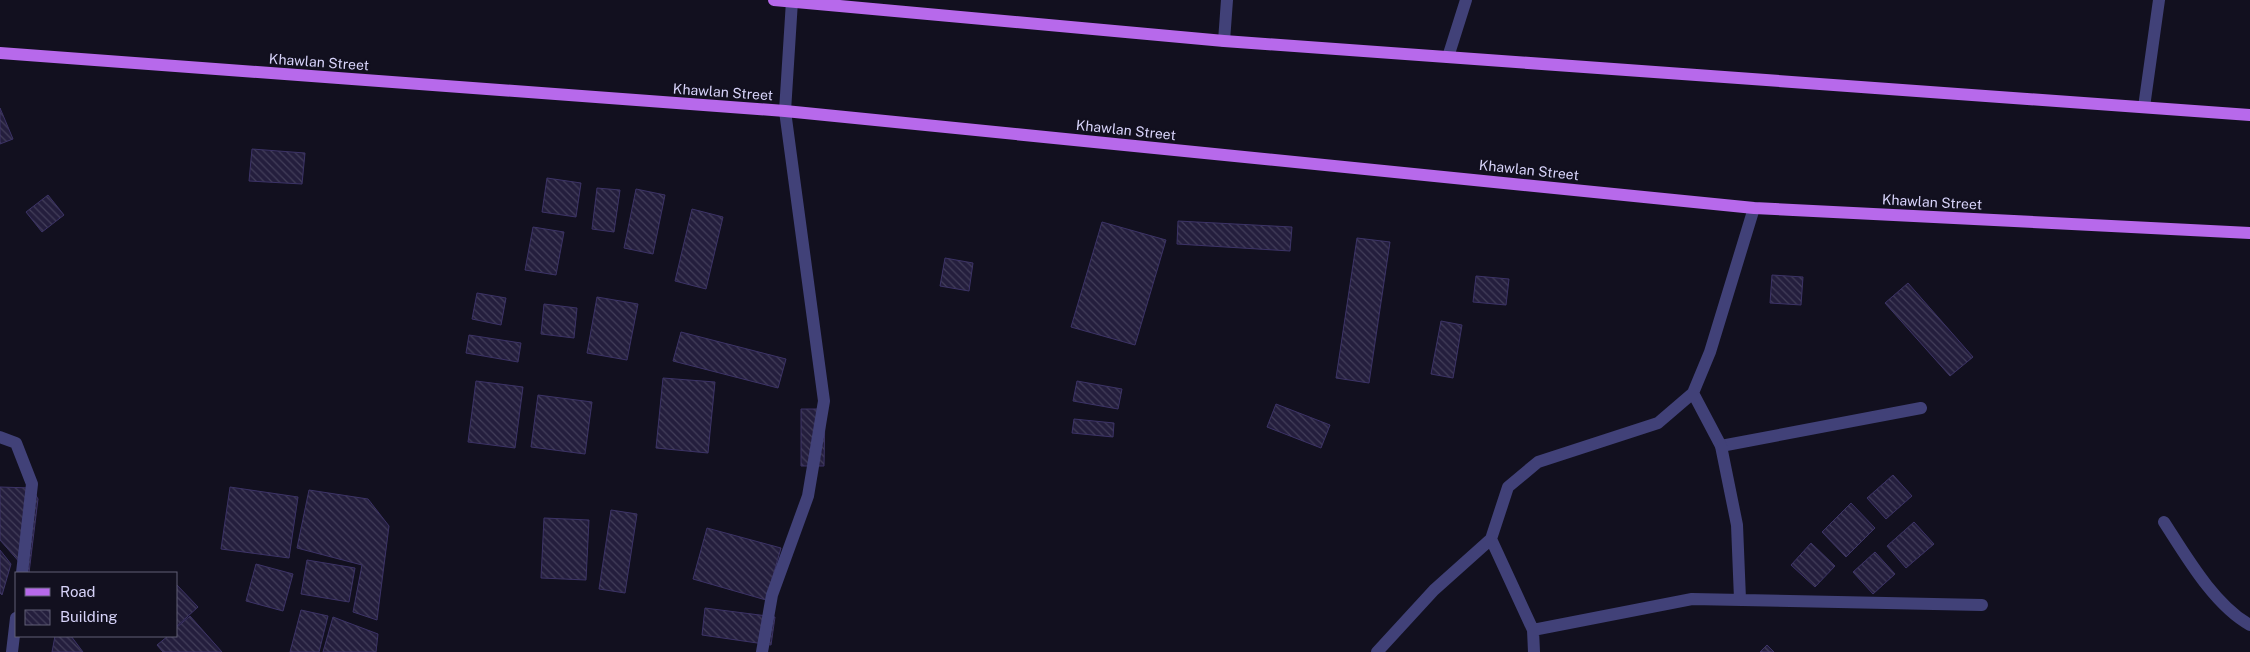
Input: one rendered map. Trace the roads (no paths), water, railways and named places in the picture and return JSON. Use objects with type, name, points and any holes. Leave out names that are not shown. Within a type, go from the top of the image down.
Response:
[{"type":"main road","points":[[774,0],[1224,41],[2250,114]]},
{"type":"main road","name":"Khawlan Street","points":[[0,53],[785,111],[1754,208],[2250,233]]},
{"type":"street","points":[[1224,41],[1226,0]]},
{"type":"street","points":[[1448,57],[1466,0]]},
{"type":"street","points":[[2144,107],[2159,0]]},
{"type":"street","points":[[762,652],[772,595],[808,496],[824,401],[785,111],[792,1]]},
{"type":"street","points":[[1377,652],[1434,590],[1491,539],[1508,487],[1538,462],[1658,423],[1693,393],[1710,352],[1754,208]]},
{"type":"street","points":[[1693,393],[1721,446],[1737,525],[1740,599]]},
{"type":"street","points":[[1721,446],[1920,408]]},
{"type":"street","points":[[0,437],[16,443],[32,484],[22,572]]},
{"type":"street","points":[[2164,522],[2204,583],[2241,620],[2250,625]]},
{"type":"street","points":[[1491,539],[1533,630],[1534,652]]},
{"type":"street","points":[[1533,630],[1692,599],[1982,605]]},
{"type":"street","points":[[12,652],[15,626]]}]
